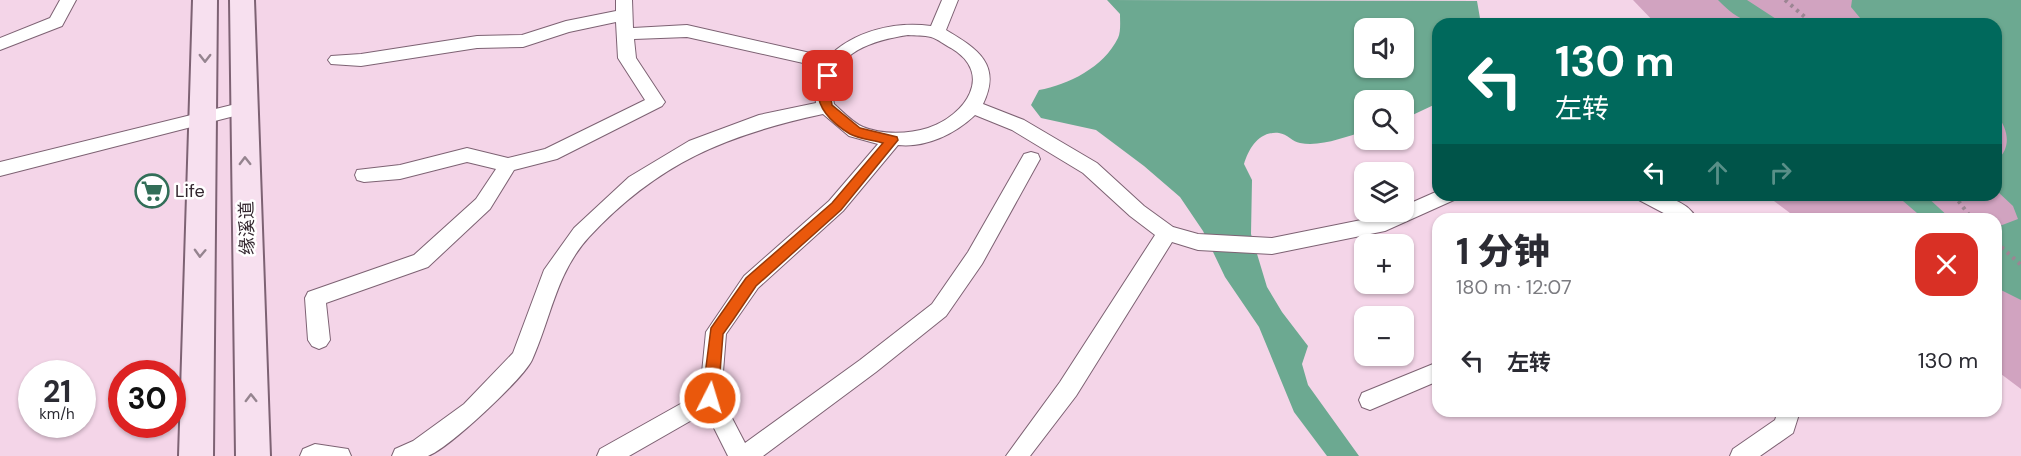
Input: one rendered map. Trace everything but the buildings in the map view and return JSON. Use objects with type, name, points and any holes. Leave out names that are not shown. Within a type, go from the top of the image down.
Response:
[{"type":"main road","points":[[196,456],[205,0]]},
{"type":"main road","name":"缘溪道","points":[[242,0],[253,456]]},
{"type":"street","points":[[0,44],[56,22],[68,0]]},
{"type":"street","points":[[937,33],[950,0]]},
{"type":"street","points":[[337,60],[361,60],[477,42],[523,41],[624,8],[627,58],[656,102],[550,154],[508,165],[467,154],[400,172],[364,175]]},
{"type":"street","points":[[908,29],[937,33],[966,47],[982,69],[981,95],[963,119],[931,136],[892,140],[856,132],[826,107],[823,88],[832,64],[850,46],[877,34],[908,29]]},
{"type":"street","points":[[625,34],[687,31],[832,64]]},
{"type":"street","points":[[403,456],[421,448],[472,411],[522,358],[551,276],[581,233],[636,182],[695,146],[765,120],[826,107]]},
{"type":"street","points":[[972,107],[1018,125],[1090,168],[1167,233],[1198,242],[1272,246],[1385,223],[1434,201]]},
{"type":"street","points":[[0,169],[244,108]]},
{"type":"street","points":[[892,140],[836,206],[751,282],[716,332],[710,398],[742,456],[868,366],[939,309],[975,258],[1031,159]]},
{"type":"street","points":[[319,340],[315,298],[421,261],[483,204],[508,165]]},
{"type":"street","points":[[1658,201],[1681,213]]},
{"type":"street","points":[[1017,456],[1068,389],[1167,233]]},
{"type":"street","points":[[1370,400],[1432,374]]},
{"type":"street","points":[[608,456],[710,398]]},
{"type":"street","points":[[1741,456],[1785,426],[1787,417]]},
{"type":"street","points":[[311,456],[315,454],[340,456]]},
{"type":"path","points":[[1785,0],[1806,18]]},
{"type":"path","points":[[1958,201],[1967,213]]},
{"type":"path","points":[[2002,248],[2021,265]]},
{"type":"shaded area","points":[[1107,0],[1477,1],[1480,18],[1432,18],[1432,106],[1414,114],[1414,90],[1354,90],[1354,134],[1333,141],[1308,144],[1297,142],[1279,133],[1272,133],[1256,142],[1244,164],[1252,180],[1251,234],[1267,287],[1282,312],[1308,346],[1302,364],[1308,385],[1359,456],[1327,456],[1294,412],[1259,327],[1225,277],[1203,231],[1180,197],[1096,130],[1041,118],[1031,105],[1039,90],[1062,84],[1094,66],[1104,58],[1119,36],[1120,14]]},
{"type":"shaded area","points":[[1633,0],[2021,0],[2021,389],[2002,375],[2002,213],[1790,213],[1774,201],[2002,201],[2002,18],[1650,18]]},
{"type":"shaded area","points":[[1718,0],[1747,0],[1775,18],[1741,18]]},
{"type":"shaded area","points":[[1852,0],[2021,0],[2021,300],[2002,290],[2002,225],[2018,219],[2013,206],[2002,196],[2002,155],[2007,138],[2002,123],[2002,18],[1860,18],[1851,7]]},
{"type":"shaded area","points":[[1903,201],[1932,201],[1944,213],[1917,213]]},
{"type":"place","name":"Life","points":[[152,191]]},
{"type":"route","points":[[710,398],[716,332],[751,282],[836,206],[892,140],[856,132],[826,107],[823,88],[828,76]]}]
